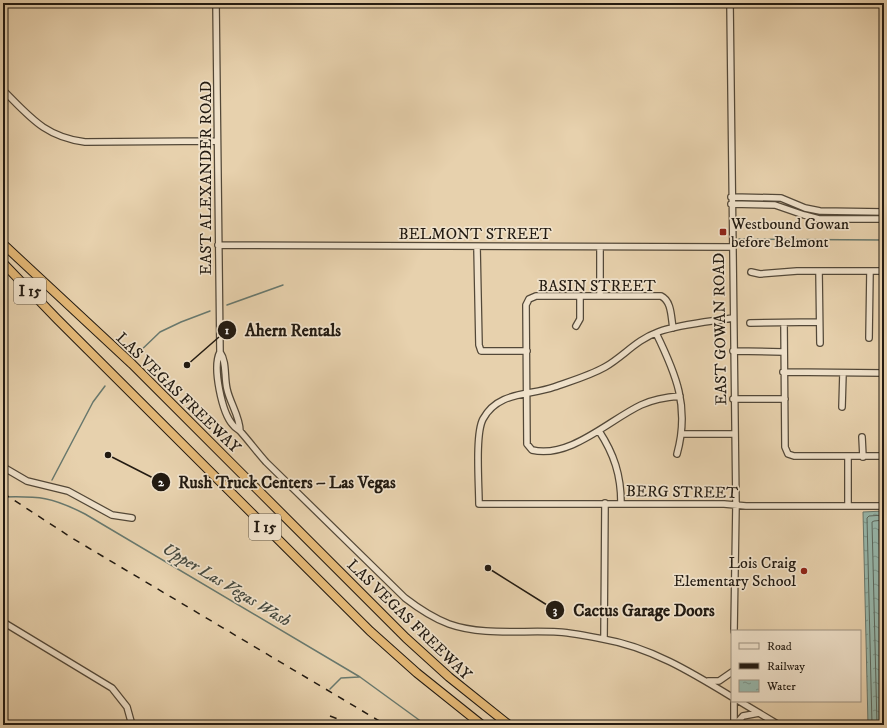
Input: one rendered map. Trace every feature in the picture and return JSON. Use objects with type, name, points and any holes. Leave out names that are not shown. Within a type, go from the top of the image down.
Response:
[{"type":"highway","name":"LAS VEGAS FREEWAY","points":[[3,244],[137,370],[406,638],[449,677],[509,725]]},
{"type":"highway","name":"LAS VEGAS FREEWAY","points":[[3,263],[57,319],[370,632],[417,673],[482,725]]},
{"type":"highway","points":[[3,270],[57,319]]},
{"type":"street","name":"EAST ALEXANDER ROAD","points":[[216,3],[220,352],[224,358],[227,389],[240,423],[240,431],[266,462],[404,598],[424,612],[450,624],[479,631],[559,632],[604,639]]},
{"type":"street","name":"EAST GOWAN ROAD","points":[[730,3],[733,399],[736,505],[734,630]]},
{"type":"street","points":[[3,90],[38,125],[53,134],[70,140],[85,142],[217,141]]},
{"type":"street","points":[[731,197],[781,198],[808,209],[820,211],[884,212]]},
{"type":"street","points":[[732,204],[775,205],[815,218],[884,219]]},
{"type":"street","name":"BELMONT STREET","points":[[218,245],[732,247]]},
{"type":"street","points":[[477,247],[479,345],[481,350],[526,351],[528,444],[532,450],[540,452],[565,447],[599,431],[646,403],[666,397],[680,396]]},
{"type":"street","points":[[600,247],[600,296]]},
{"type":"street","points":[[819,271],[820,343]]},
{"type":"street","points":[[751,272],[760,274],[819,271],[884,271]]},
{"type":"street","points":[[869,338],[870,271]]},
{"type":"street","name":"BASIN STREET","points":[[526,351],[526,305],[529,299],[536,296],[661,296],[665,298],[669,304],[672,328]]},
{"type":"street","points":[[576,326],[580,319],[580,296]]},
{"type":"street","points":[[527,393],[545,390],[600,370],[642,340],[656,333],[672,328],[733,318]]},
{"type":"street","points":[[750,323],[819,322]]},
{"type":"street","points":[[784,323],[783,372],[785,399],[785,447],[788,454],[794,456],[884,456]]},
{"type":"street","points":[[656,333],[675,372],[680,396],[681,434],[677,454]]},
{"type":"street","points":[[733,351],[783,352]]},
{"type":"street","points":[[783,372],[884,374]]},
{"type":"street","points":[[842,407],[843,373]]},
{"type":"street","name":"BERG STREET","points":[[527,393],[512,395],[500,401],[490,409],[482,420],[479,504],[621,503],[884,506]]},
{"type":"street","points":[[733,399],[785,399]]},
{"type":"street","points":[[599,431],[610,449],[618,469],[621,503]]},
{"type":"street","points":[[681,434],[734,434]]},
{"type":"street","points":[[862,437],[862,456]]},
{"type":"street","points":[[848,456],[848,506]]},
{"type":"street","points":[[3,467],[27,481],[68,491],[112,515],[132,518]]},
{"type":"street","points":[[604,503],[604,639],[638,648],[669,661],[731,696]]},
{"type":"street","points":[[3,622],[112,688],[127,707],[132,725]]},
{"type":"street","points":[[706,681],[719,681],[731,673]]},
{"type":"street","points":[[734,702],[734,725]]},
{"type":"street","points":[[741,702],[779,725]]},
{"type":"street","points":[[734,725],[743,716],[759,713]]},
{"type":"water","points":[[884,511],[884,725],[868,725],[863,512]]},
{"type":"waterway","points":[[739,239],[884,240]]},
{"type":"waterway","points":[[227,305],[283,285]]},
{"type":"waterway","points":[[135,356],[160,332],[210,311]]},
{"type":"waterway","points":[[52,480],[93,402],[105,386]]},
{"type":"waterway","name":"Upper Las Vegas Wash","points":[[3,497],[36,497],[63,504],[85,514],[360,677],[426,725]]},
{"type":"waterway","points":[[330,689],[341,678],[359,677]]},
{"type":"waterway","points":[[864,725],[869,721]]},
{"type":"railway","points":[[3,493],[72,538],[386,725]]},
{"type":"railway","points":[[330,716],[354,725]]},
{"type":"place","name":"Westbound Gowan before Belmont","points":[[723,232]]},
{"type":"place","name":"Ahern Rentals","points":[[187,365]]},
{"type":"place","name":"Rush Truck Centers – Las Vegas","points":[[108,455]]},
{"type":"place","name":"Cactus Garage Doors","points":[[488,568]]},
{"type":"place","name":"Lois Craig Elementary School","points":[[804,571]]}]
